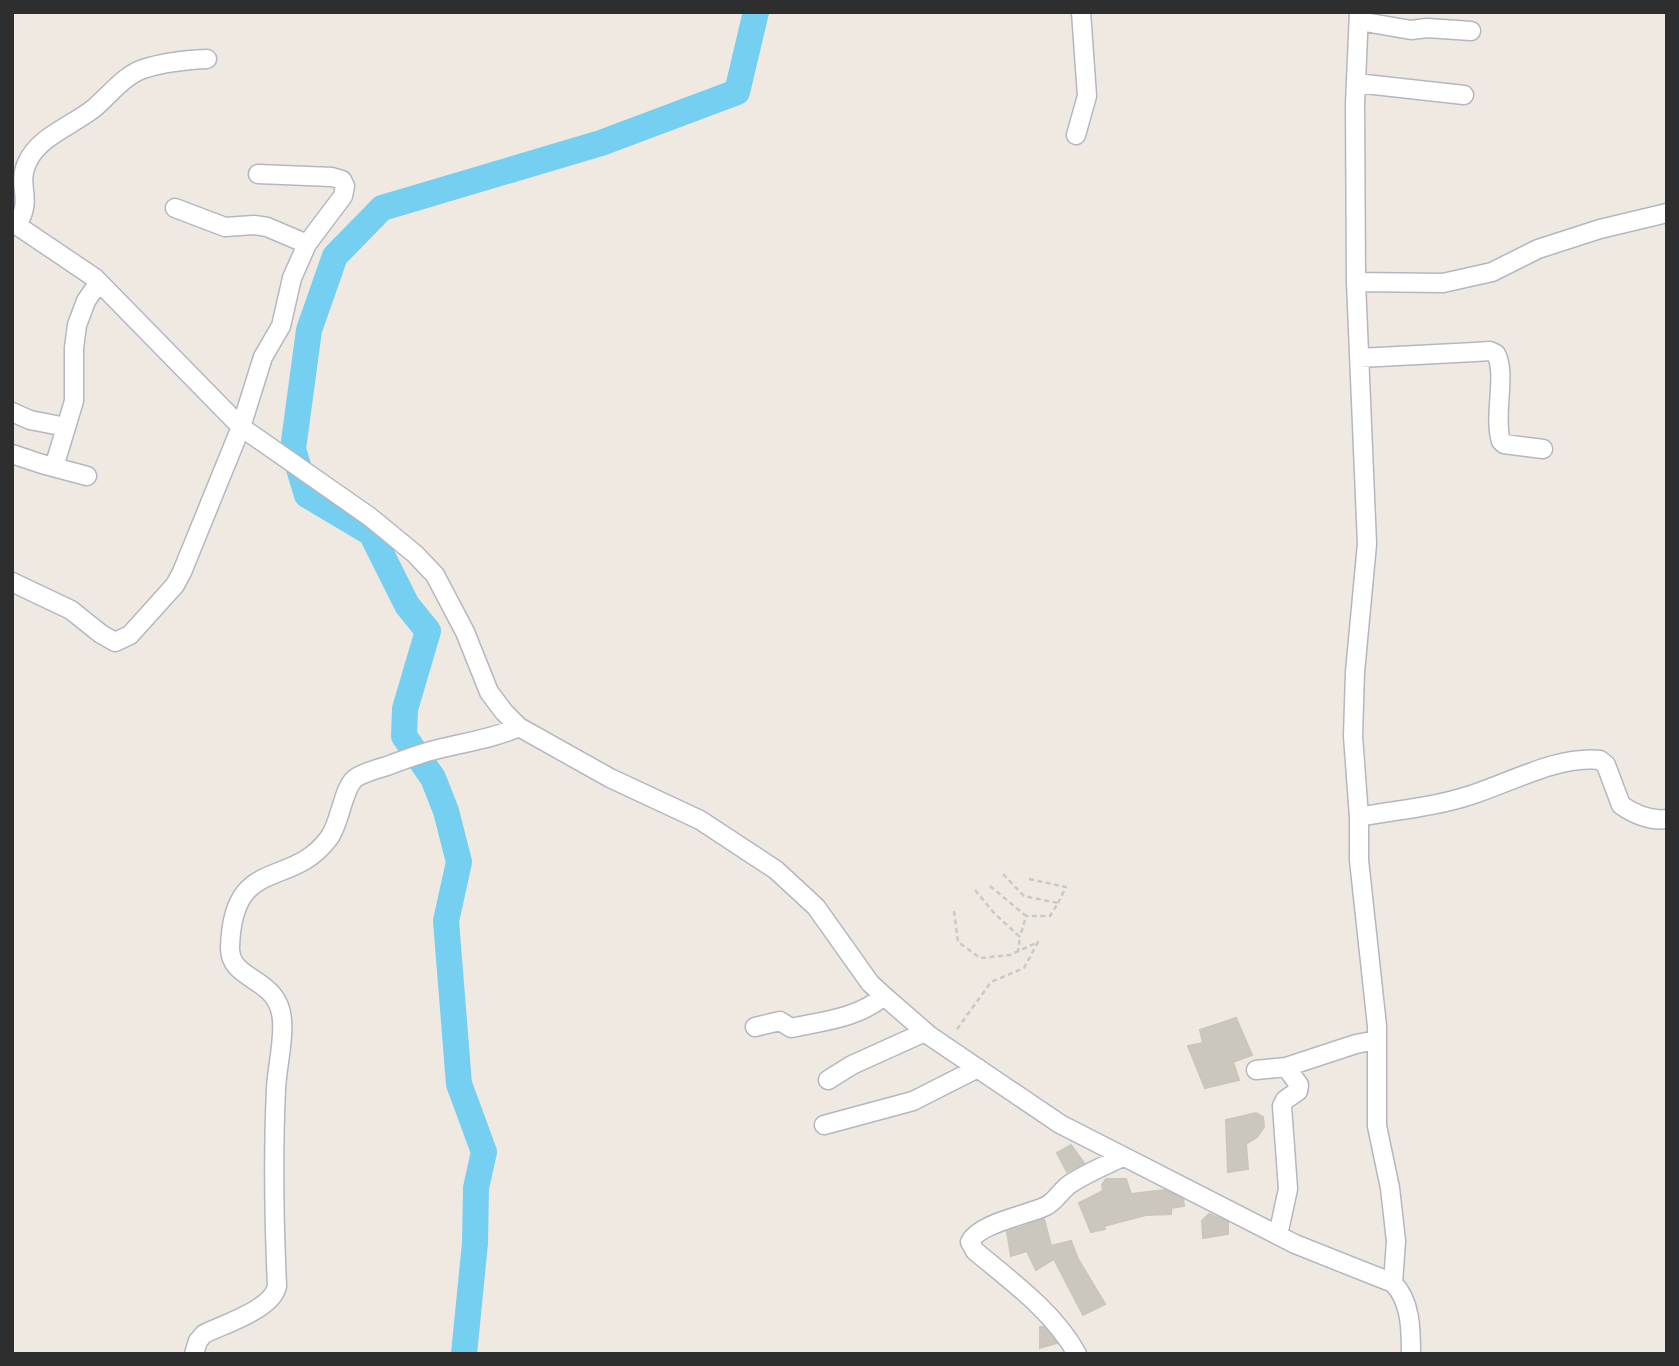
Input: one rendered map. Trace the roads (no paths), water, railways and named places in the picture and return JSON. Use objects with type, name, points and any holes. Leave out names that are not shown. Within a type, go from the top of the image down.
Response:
[{"type":"street","points":[[1076,135],[1087,96],[1081,12]]},
{"type":"street","points":[[1393,1283],[1396,1241],[1390,1188],[1377,1126],[1377,1040],[1359,860],[1353,736],[1354,685],[1367,544],[1356,282],[1356,83],[1359,17],[1411,30],[1427,28],[1471,31]]},
{"type":"street","points":[[206,60],[180,60],[141,69],[92,110],[48,138],[27,160],[24,169],[24,213],[15,223],[99,282],[241,427],[370,517],[415,554],[435,575],[465,632],[489,692],[519,727],[610,778],[700,820],[776,870],[816,907],[870,983],[884,996],[925,1032],[1060,1124],[1278,1235],[1393,1283],[1399,1289],[1409,1314],[1411,1354]]},
{"type":"street","points":[[1356,83],[1464,95]]},
{"type":"street","points":[[12,582],[71,610],[115,642],[130,635],[175,585],[241,427],[263,357],[281,326],[292,278],[307,244],[343,196],[345,186],[342,180],[332,177],[258,174]]},
{"type":"street","points":[[175,208],[225,227],[267,227],[307,244]]},
{"type":"street","points":[[1356,282],[1443,283],[1492,272],[1538,249],[1600,229],[1667,213]]},
{"type":"street","points":[[54,467],[74,401],[73,372],[77,325],[86,301],[99,282]]},
{"type":"street","points":[[1359,358],[1475,352],[1496,354],[1499,366],[1502,441],[1504,444],[1543,449]]},
{"type":"street","points":[[12,412],[30,420],[66,427]]},
{"type":"street","points":[[12,454],[87,476]]},
{"type":"street","points":[[194,1354],[198,1341],[204,1334],[259,1308],[276,1293],[277,1286],[274,1135],[283,1023],[281,1009],[274,994],[239,970],[232,960],[230,949],[235,914],[244,893],[259,879],[294,866],[314,854],[329,838],[337,824],[350,782],[358,776],[426,752],[504,734],[519,727]]},
{"type":"street","points":[[1359,817],[1469,796],[1540,770],[1590,759],[1600,760],[1606,765],[1621,805],[1629,811],[1648,817],[1667,819]]},
{"type":"street","points":[[755,1027],[780,1021],[791,1028],[858,1013],[884,996]]},
{"type":"street","points":[[828,1080],[852,1065],[925,1032]]},
{"type":"street","points":[[1256,1070],[1286,1067],[1356,1044],[1377,1040]]},
{"type":"street","points":[[1278,1235],[1288,1189],[1282,1106],[1285,1100],[1298,1091],[1298,1085],[1286,1067]]},
{"type":"street","points":[[824,1125],[913,1101],[978,1069]]},
{"type":"street","points":[[1077,1354],[1070,1341],[1046,1314],[975,1251],[970,1242],[974,1235],[1013,1216],[1044,1207],[1067,1186],[1123,1157]]},
{"type":"waterway","points":[[464,1354],[475,1243],[476,1188],[484,1152],[459,1084],[446,921],[459,862],[446,811],[433,778],[404,736],[405,709],[428,631],[407,605],[371,533],[307,495],[293,449],[309,330],[335,256],[382,208],[601,143],[737,92],[756,12]]}]
